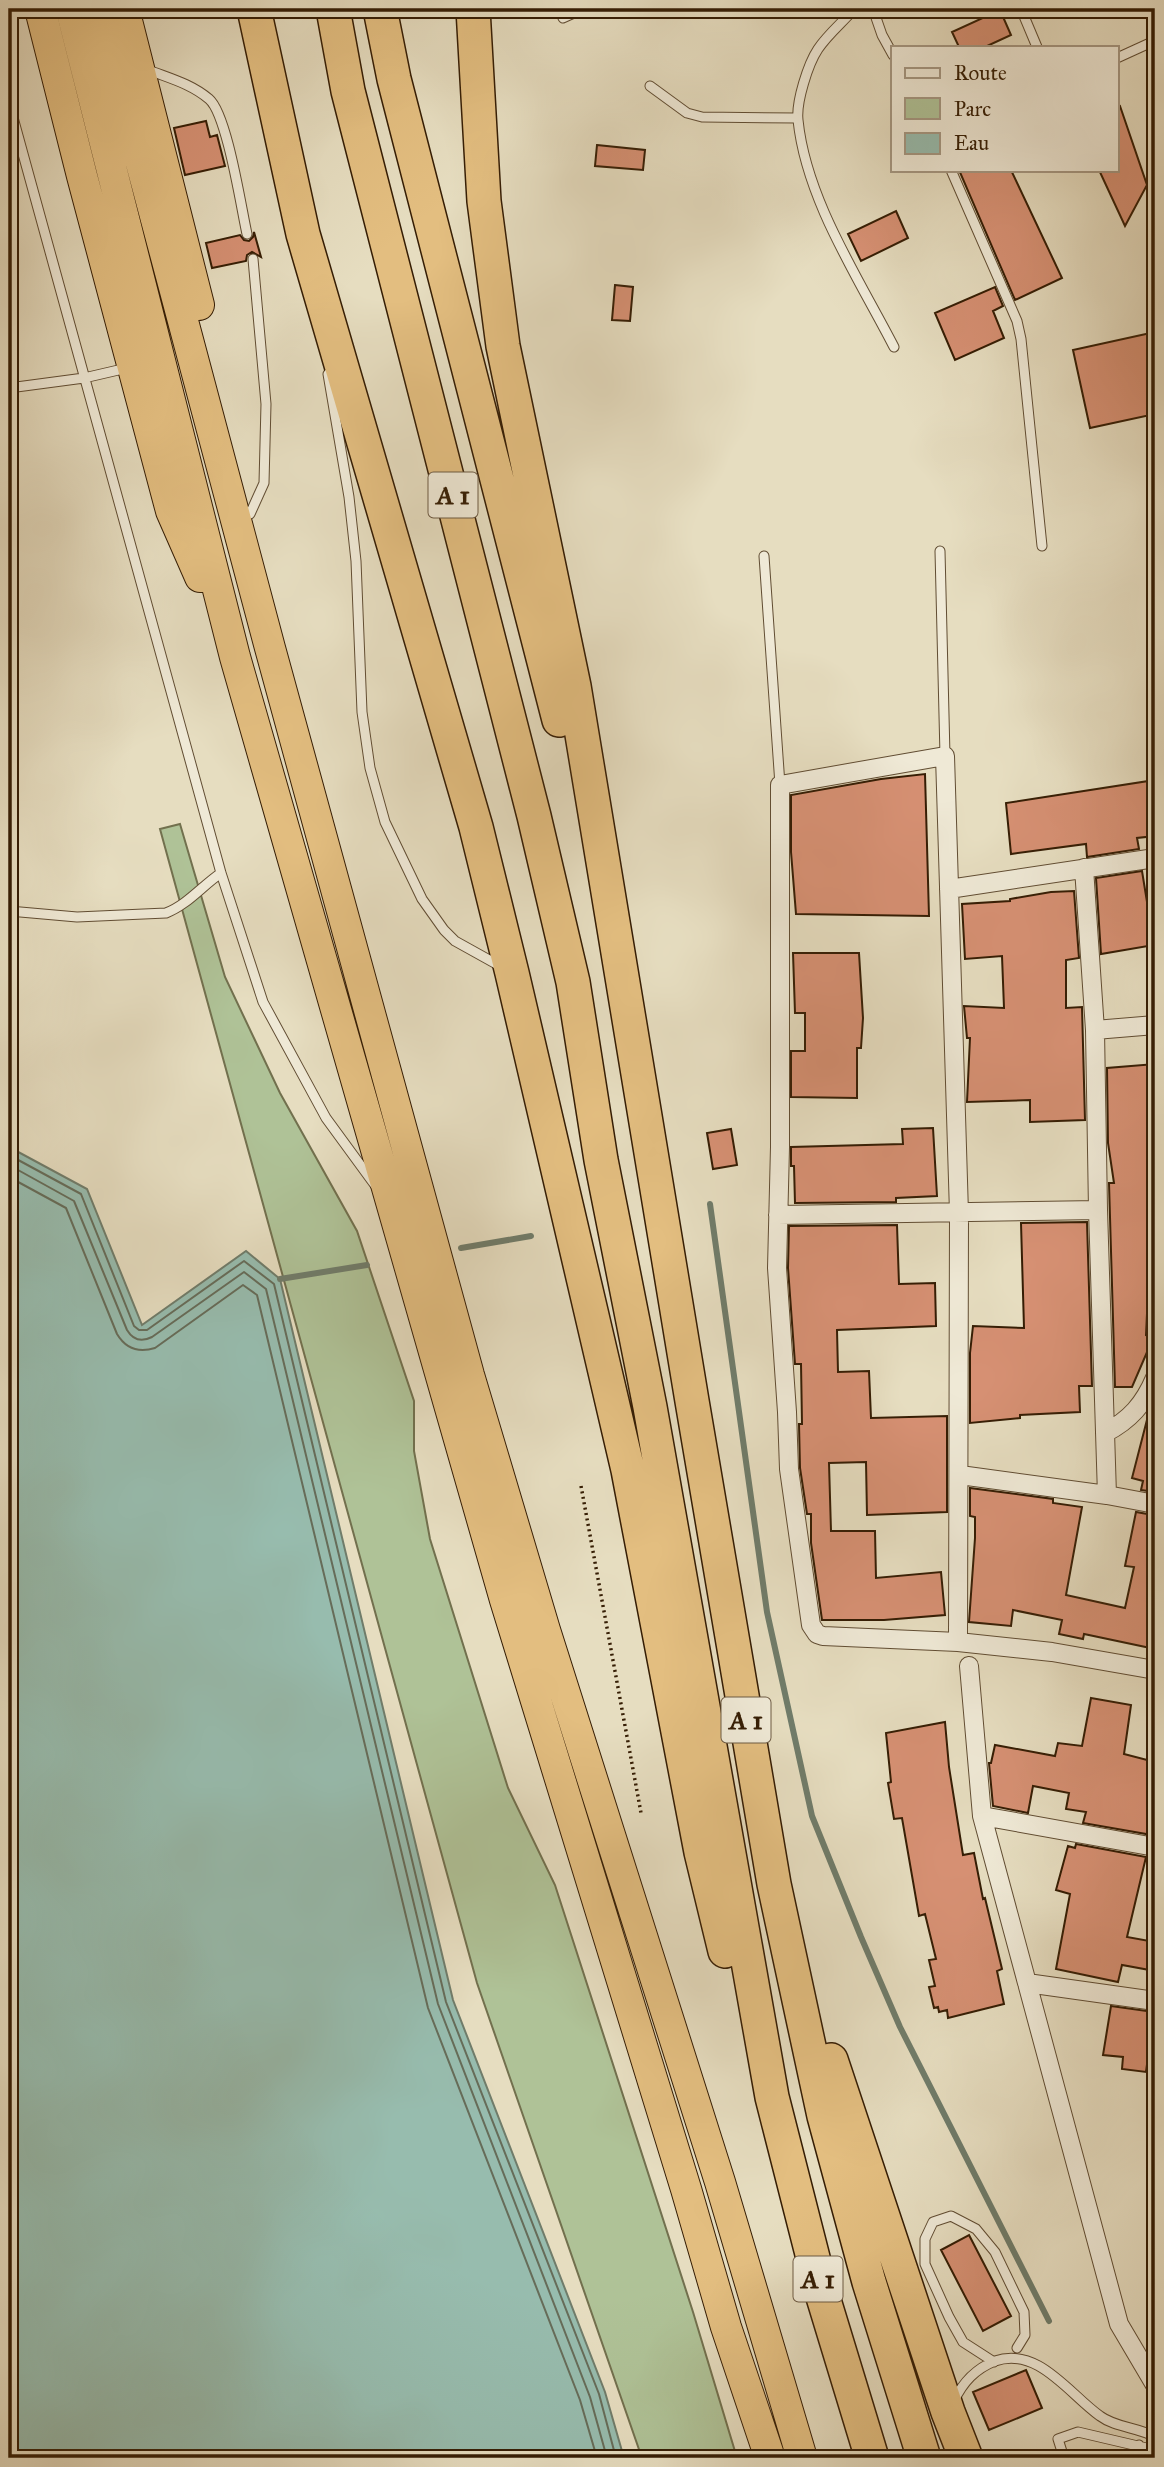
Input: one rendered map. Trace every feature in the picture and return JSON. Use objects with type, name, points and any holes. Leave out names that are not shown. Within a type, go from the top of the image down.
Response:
[{"type":"highway","points":[[40,9],[171,511],[234,657]]},
{"type":"highway","points":[[71,9],[234,657],[509,1612],[726,2328],[770,2458]]},
{"type":"highway","points":[[100,9],[270,648],[473,1388],[545,1630],[720,2182],[802,2458]]},
{"type":"highway","points":[[124,9],[244,486],[270,648]]},
{"type":"highway","points":[[254,9],[303,234],[469,800],[512,973],[628,1470],[701,1852],[730,1976],[772,2097]]},
{"type":"highway","name":"A 1","points":[[333,9],[348,91],[531,803],[573,982],[601,1160],[650,1407],[772,2097],[823,2297],[872,2458]]},
{"type":"highway","name":"A 1","points":[[380,9],[394,79],[541,644],[620,971],[774,1884],[824,2116],[869,2282],[924,2458]]},
{"type":"highway","points":[[473,9],[484,201],[503,346],[574,686],[620,971]]},
{"type":"highway","points":[[774,1884],[948,2412],[967,2458]]},
{"type":"street","points":[[958,1642],[959,1213],[945,756],[780,785],[777,1268],[788,1412],[789,1469],[813,1631],[823,1636],[958,1642],[1052,1652],[1155,1670]]},
{"type":"street","points":[[949,889],[1155,858]]},
{"type":"street","points":[[1084,868],[1095,1030],[1107,1495]]},
{"type":"street","points":[[1095,1030],[1155,1025]]},
{"type":"street","points":[[778,1215],[1098,1210]]},
{"type":"street","points":[[1105,1433],[1132,1416],[1142,1404],[1155,1378]]},
{"type":"street","points":[[960,1475],[1155,1504]]},
{"type":"street","points":[[969,1666],[982,1816],[1119,2324],[1153,2377]]},
{"type":"street","points":[[982,1816],[1155,1847]]},
{"type":"street","points":[[1027,1983],[1155,2001]]},
{"type":"lane","points":[[563,18],[583,9]]},
{"type":"lane","points":[[854,9],[817,49],[803,83],[797,118],[807,164],[826,215],[894,346]]},
{"type":"lane","points":[[873,9],[891,50]]},
{"type":"lane","points":[[1021,9],[1037,46]]},
{"type":"lane","points":[[1118,58],[1152,42],[1155,37]]},
{"type":"lane","points":[[138,66],[187,84],[212,101],[223,125],[247,234]]},
{"type":"lane","points":[[650,86],[687,113],[702,117],[797,118]]},
{"type":"lane","points":[[9,103],[221,873],[263,1002],[326,1118],[395,1212]]},
{"type":"lane","points":[[952,172],[1017,321],[1025,356],[1042,546]]},
{"type":"lane","points":[[303,234],[319,326]]},
{"type":"lane","points":[[250,514],[264,483],[266,404],[253,259]]},
{"type":"lane","points":[[326,366],[351,510],[365,735],[370,768],[385,822],[422,899],[443,930],[455,941],[512,973]]},
{"type":"lane","points":[[9,388],[84,378],[132,367]]},
{"type":"lane","points":[[940,551],[945,756]]},
{"type":"lane","points":[[764,556],[780,785]]},
{"type":"lane","points":[[9,911],[77,917],[166,913],[178,909],[221,873]]},
{"type":"lane","points":[[994,2362],[963,2342],[925,2264],[925,2239],[933,2222],[951,2216],[976,2229],[995,2252],[1024,2312],[1025,2335],[1017,2348]]},
{"type":"lane","points":[[948,2412],[963,2383],[982,2366],[1018,2357],[1034,2363],[1051,2375],[1099,2416],[1125,2428],[1155,2437]]},
{"type":"lane","points":[[1125,2428],[1148,2458]]},
{"type":"lane","points":[[1064,2458],[1058,2439],[1078,2432],[1155,2450]]},
{"type":"path","points":[[581,1486],[642,1813]]},
{"type":"green space","points":[[180,824],[225,977],[280,1093],[357,1231],[414,1401],[414,1451],[430,1539],[508,1788],[555,1885],[693,2312],[737,2458],[642,2458],[477,1983],[160,829]]},
{"type":"water","points":[[9,1147],[87,1189],[142,1325],[246,1251],[280,1279],[453,2000],[605,2392],[624,2458],[9,2458]]},
{"type":"building","points":[[1000,10],[1011,35],[987,46],[959,46],[952,32]]},
{"type":"building","points":[[1120,106],[1147,185],[1125,226],[1100,172],[1118,172]]},
{"type":"building","points":[[206,121],[210,137],[217,135],[225,166],[185,175],[174,128]]},
{"type":"building","points":[[597,145],[645,150],[643,170],[595,166]]},
{"type":"building","points":[[960,172],[1012,172],[1062,278],[1015,300]]},
{"type":"building","points":[[896,211],[908,238],[861,261],[848,234]]},
{"type":"building","points":[[254,232],[261,257],[252,252],[247,255],[246,261],[212,268],[206,243],[240,235],[249,241]]},
{"type":"building","points":[[615,285],[633,287],[630,321],[612,320]]},
{"type":"building","points":[[995,287],[1003,306],[993,311],[1004,338],[955,360],[935,313]]},
{"type":"building","points":[[1155,332],[1155,414],[1090,428],[1073,350]]},
{"type":"building","points":[[925,774],[929,916],[796,914],[791,852],[791,795]]},
{"type":"building","points":[[1155,780],[1155,836],[1137,838],[1139,849],[1087,857],[1086,844],[1011,854],[1006,803]]},
{"type":"building","points":[[1142,871],[1154,945],[1101,954],[1096,878]]},
{"type":"building","points":[[1074,891],[1079,958],[1066,960],[1066,1008],[1082,1007],[1085,1120],[1030,1122],[1030,1100],[967,1102],[970,1038],[967,1038],[964,1006],[1004,1008],[1002,956],[965,959],[962,904],[1010,901],[1051,892]]},
{"type":"building","points":[[793,953],[859,953],[863,1018],[861,1048],[857,1048],[857,1098],[791,1097],[791,1051],[805,1051],[805,1013],[795,1013]]},
{"type":"building","points":[[1155,1064],[1155,1185],[1146,1335],[1154,1336],[1132,1387],[1115,1387],[1109,1183],[1114,1183],[1108,1143],[1107,1068]]},
{"type":"building","points":[[933,1128],[937,1196],[896,1198],[896,1202],[795,1203],[791,1147],[903,1144],[902,1129]]},
{"type":"building","points":[[731,1129],[737,1165],[713,1169],[707,1133]]},
{"type":"building","points":[[1087,1222],[1092,1386],[1079,1386],[1080,1412],[1020,1415],[1020,1418],[970,1423],[970,1353],[973,1326],[1024,1328],[1021,1223]]},
{"type":"building","points":[[897,1225],[899,1284],[935,1283],[936,1326],[837,1330],[838,1372],[869,1371],[871,1418],[947,1416],[947,1512],[867,1515],[866,1462],[829,1463],[831,1531],[875,1531],[876,1578],[941,1572],[945,1615],[884,1620],[822,1620],[811,1543],[811,1514],[807,1514],[800,1468],[801,1364],[795,1364],[788,1268],[789,1226]]},
{"type":"building","points":[[1149,1412],[1155,1412],[1155,1492],[1141,1490],[1143,1481],[1132,1478]]},
{"type":"building","points":[[970,1488],[1053,1499],[1053,1503],[1082,1507],[1066,1595],[1125,1608],[1134,1567],[1125,1566],[1136,1512],[1153,1515],[1148,1540],[1155,1542],[1155,1649],[1084,1634],[1083,1639],[1059,1634],[1062,1620],[1013,1610],[1011,1626],[969,1622],[975,1538],[975,1517],[970,1516]]},
{"type":"building","points":[[1091,1698],[1131,1705],[1124,1754],[1155,1762],[1155,1823],[1152,1835],[1083,1823],[1086,1812],[1066,1809],[1069,1793],[1033,1786],[1028,1813],[993,1806],[989,1763],[995,1745],[1055,1756],[1058,1743],[1082,1746]]},
{"type":"building","points":[[945,1722],[963,1855],[974,1853],[1002,1969],[997,1971],[1004,2004],[948,2018],[947,2010],[939,2012],[938,2007],[934,2008],[929,1987],[935,1986],[929,1960],[936,1959],[925,1914],[919,1916],[902,1818],[894,1819],[888,1783],[891,1782],[886,1733]]},
{"type":"building","points":[[1076,1844],[1146,1857],[1127,1937],[1155,1942],[1155,1971],[1122,1965],[1118,1982],[1056,1969],[1070,1894],[1056,1890],[1068,1846],[1075,1848]]},
{"type":"building","points":[[1111,2006],[1154,2012],[1146,2072],[1122,2069],[1123,2057],[1103,2055]]},
{"type":"building","points":[[969,2235],[1011,2316],[983,2331],[941,2250]]},
{"type":"building","points":[[1026,2370],[1042,2408],[989,2430],[973,2392]]},
{"type":"waterway","points":[[710,1204],[767,1612],[812,1816],[900,2027],[1049,2321]]},
{"type":"waterway","points":[[461,1248],[531,1236]]},
{"type":"waterway","points":[[280,1279],[367,1265]]}]
